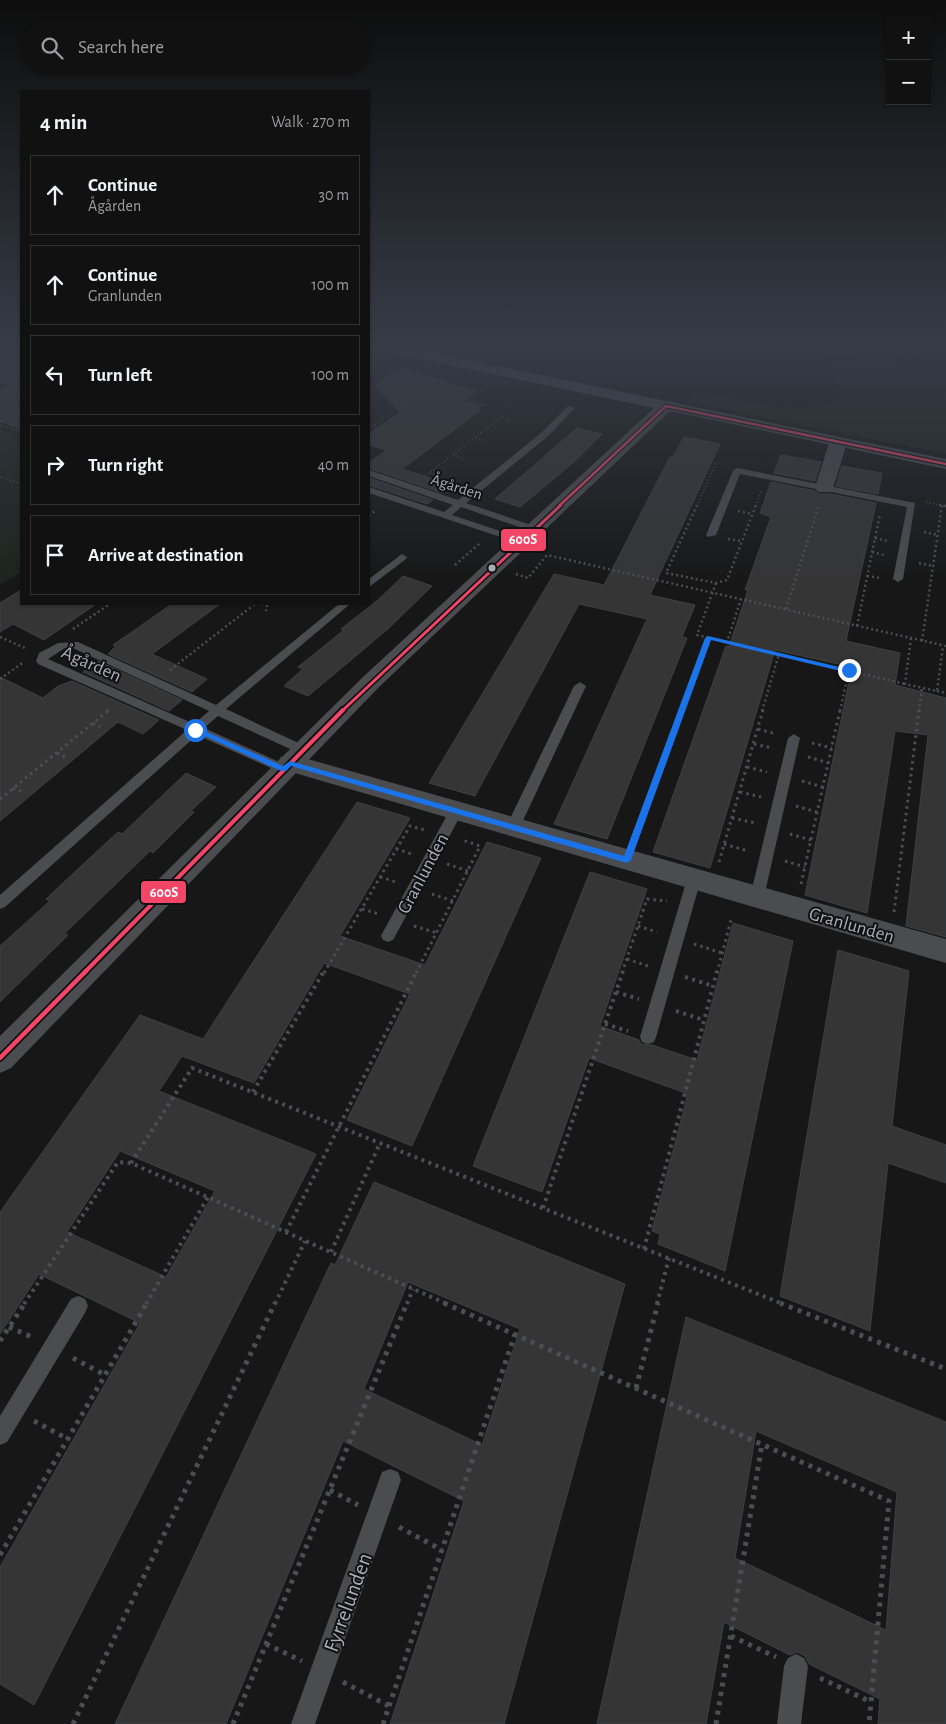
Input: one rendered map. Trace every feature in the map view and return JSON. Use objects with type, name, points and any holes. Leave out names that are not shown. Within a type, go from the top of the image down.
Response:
[{"type":"street","points":[[0,1058],[371,682],[647,423]]},
{"type":"street","points":[[747,423],[946,464]]},
{"type":"street","points":[[824,488],[838,443]]},
{"type":"street","name":"Granlunden","points":[[292,761],[450,822],[513,827],[627,860],[706,874],[758,897],[946,950]]},
{"type":"lane","points":[[446,515],[556,423]]},
{"type":"lane","points":[[711,535],[737,471],[912,505],[898,579]]},
{"type":"lane","name":"Ågården","points":[[370,474],[460,504],[528,535]]},
{"type":"lane","name":"Ågården","points":[[370,490],[446,515],[528,535]]},
{"type":"lane","points":[[370,583],[402,556]]},
{"type":"lane","points":[[0,903],[216,711],[344,605]]},
{"type":"lane","name":"Ågården","points":[[74,644],[216,711],[292,761],[195,730],[42,661],[44,656],[62,645],[74,644]]},
{"type":"lane","points":[[513,827],[580,686]]},
{"type":"lane","points":[[758,897],[794,738]]},
{"type":"lane","name":"Granlunden","points":[[388,936],[450,822]]},
{"type":"lane","points":[[648,1036],[686,907],[706,874]]},
{"type":"lane","points":[[0,1435],[78,1306]]},
{"type":"lane","name":"Fyrrelunden","points":[[303,1724],[390,1480]]},
{"type":"lane","points":[[789,1724],[796,1666]]},
{"type":"path","points":[[411,487],[494,423]]},
{"type":"path","points":[[0,424],[20,432]]},
{"type":"path","points":[[476,438],[485,441]]},
{"type":"path","points":[[453,455],[464,459]]},
{"type":"path","points":[[429,473],[438,476]]},
{"type":"path","points":[[0,477],[20,484]]},
{"type":"path","points":[[786,609],[824,488]]},
{"type":"path","points":[[922,641],[942,505]]},
{"type":"path","points":[[856,626],[881,510]]},
{"type":"path","points":[[455,565],[486,538]]},
{"type":"path","points":[[528,578],[547,554],[945,646],[937,691]]},
{"type":"path","points":[[716,583],[697,635],[946,693]]},
{"type":"path","points":[[727,642],[741,599]]},
{"type":"path","points":[[154,682],[254,605]]},
{"type":"path","points":[[264,605],[267,606],[266,611]]},
{"type":"path","points":[[0,637],[30,650]]},
{"type":"path","points":[[627,860],[708,638]]},
{"type":"path","points":[[905,684],[911,638]]},
{"type":"path","points":[[706,874],[779,654]]},
{"type":"path","points":[[799,892],[849,670]]},
{"type":"path","points":[[891,935],[922,688]]},
{"type":"path","points":[[0,799],[123,698]]},
{"type":"path","points":[[92,723],[100,727]]},
{"type":"path","points":[[56,752],[66,758]]},
{"type":"path","points":[[13,788],[21,792]]},
{"type":"path","points":[[253,1092],[410,826],[450,822],[480,846],[286,1232]]},
{"type":"path","points":[[543,1208],[647,899],[657,902],[661,899],[686,907]]},
{"type":"path","points":[[644,1248],[731,920]]},
{"type":"path","points":[[131,1163],[192,1068],[946,1369]]},
{"type":"path","points":[[331,1252],[380,1143]]},
{"type":"path","points":[[0,1341],[118,1162],[131,1163],[889,1501],[869,1724]]},
{"type":"path","points":[[0,1555],[208,1197]]},
{"type":"path","points":[[73,1724],[305,1241]]},
{"type":"path","points":[[636,1388],[669,1258]]},
{"type":"path","points":[[233,1724],[413,1289]]},
{"type":"path","points":[[383,1724],[515,1334]]},
{"type":"path","points":[[716,1724],[762,1444]]},
{"type":"shaded area","points":[[794,423],[946,423],[946,454]]},
{"type":"shaded area","points":[[0,429],[20,437],[20,573],[0,585]]},
{"type":"building","points":[[6,423],[20,423],[20,429]]},
{"type":"building","points":[[384,423],[463,423],[402,469],[452,485],[442,493],[370,468],[370,462],[387,450],[370,445],[370,433]]},
{"type":"building","points":[[577,428],[602,434],[574,462],[520,507],[495,499]]},
{"type":"building","points":[[684,437],[720,444],[650,595],[695,605],[682,637],[687,638],[607,839],[554,824],[647,619],[579,604],[475,796],[429,783],[554,574],[604,585],[670,457],[673,457]]},
{"type":"building","points":[[781,455],[821,462],[815,481],[774,473]]},
{"type":"building","points":[[842,466],[882,473],[878,494],[836,486]]},
{"type":"building","points":[[370,478],[433,500],[427,504],[370,485]]},
{"type":"building","points":[[771,482],[815,491],[818,494],[830,494],[876,503],[846,641],[900,653],[895,685],[946,698],[946,937],[906,926],[928,735],[895,731],[867,913],[805,895],[852,667],[775,650],[710,868],[653,852],[726,646],[729,647],[748,590],[745,590],[771,517],[760,513]]},
{"type":"building","points":[[403,576],[432,586],[388,629],[308,696],[284,686],[303,669],[298,667],[344,630],[341,629],[378,600]]},
{"type":"building","points":[[20,591],[20,605],[95,605],[44,640],[13,624],[0,632],[0,603]]},
{"type":"building","points":[[171,605],[219,605],[152,654],[207,679],[192,692],[108,654],[116,646],[113,645]]},
{"type":"building","points":[[98,661],[182,700],[169,711],[83,672]]},
{"type":"building","points":[[0,677],[43,698],[58,686],[72,681],[159,720],[143,734],[118,722],[0,821]]},
{"type":"building","points":[[186,773],[216,787],[191,811],[194,812],[153,853],[150,851],[65,933],[68,935],[0,1002],[0,946],[50,901],[46,899],[93,855],[118,832],[122,834]]},
{"type":"building","points":[[357,802],[410,818],[340,936],[425,965],[487,842],[541,858],[412,1146],[347,1120],[410,994],[324,963],[254,1083],[182,1056],[159,1091],[316,1154],[34,1705],[0,1684],[0,1567],[140,1323],[39,1274],[0,1334],[0,1212],[140,1015],[203,1039]],"holes":[[[120,1151],[215,1191],[166,1277],[67,1232]]]},
{"type":"building","points":[[590,872],[647,889],[600,1026],[639,1040],[641,1044],[652,1045],[697,1060],[733,923],[793,941],[725,1271],[658,1244],[660,1234],[652,1231],[688,1094],[589,1058],[542,1192],[473,1166]]},
{"type":"building","points":[[838,950],[909,971],[892,1126],[946,1145],[946,1183],[888,1163],[870,1331],[780,1296]]},
{"type":"building","points":[[374,1182],[625,1284],[504,1724],[390,1724],[464,1501],[343,1441],[226,1724],[115,1724],[331,1263],[335,1265]],"holes":[[[408,1282],[520,1329],[482,1445],[364,1389]]]},
{"type":"building","points":[[686,1317],[946,1422],[946,1724],[878,1724],[880,1699],[809,1664],[805,1656],[797,1652],[790,1655],[724,1622],[706,1724],[597,1724]],"holes":[[[756,1431],[897,1492],[886,1630],[735,1558]]]},
{"type":"transit line","name":"600S","points":[[0,1058],[371,682],[647,423]]},
{"type":"transit line","name":"600S","points":[[750,423],[946,464]]},
{"type":"route","points":[[195,730],[284,769],[290,763],[627,860],[708,638],[849,670]]}]
